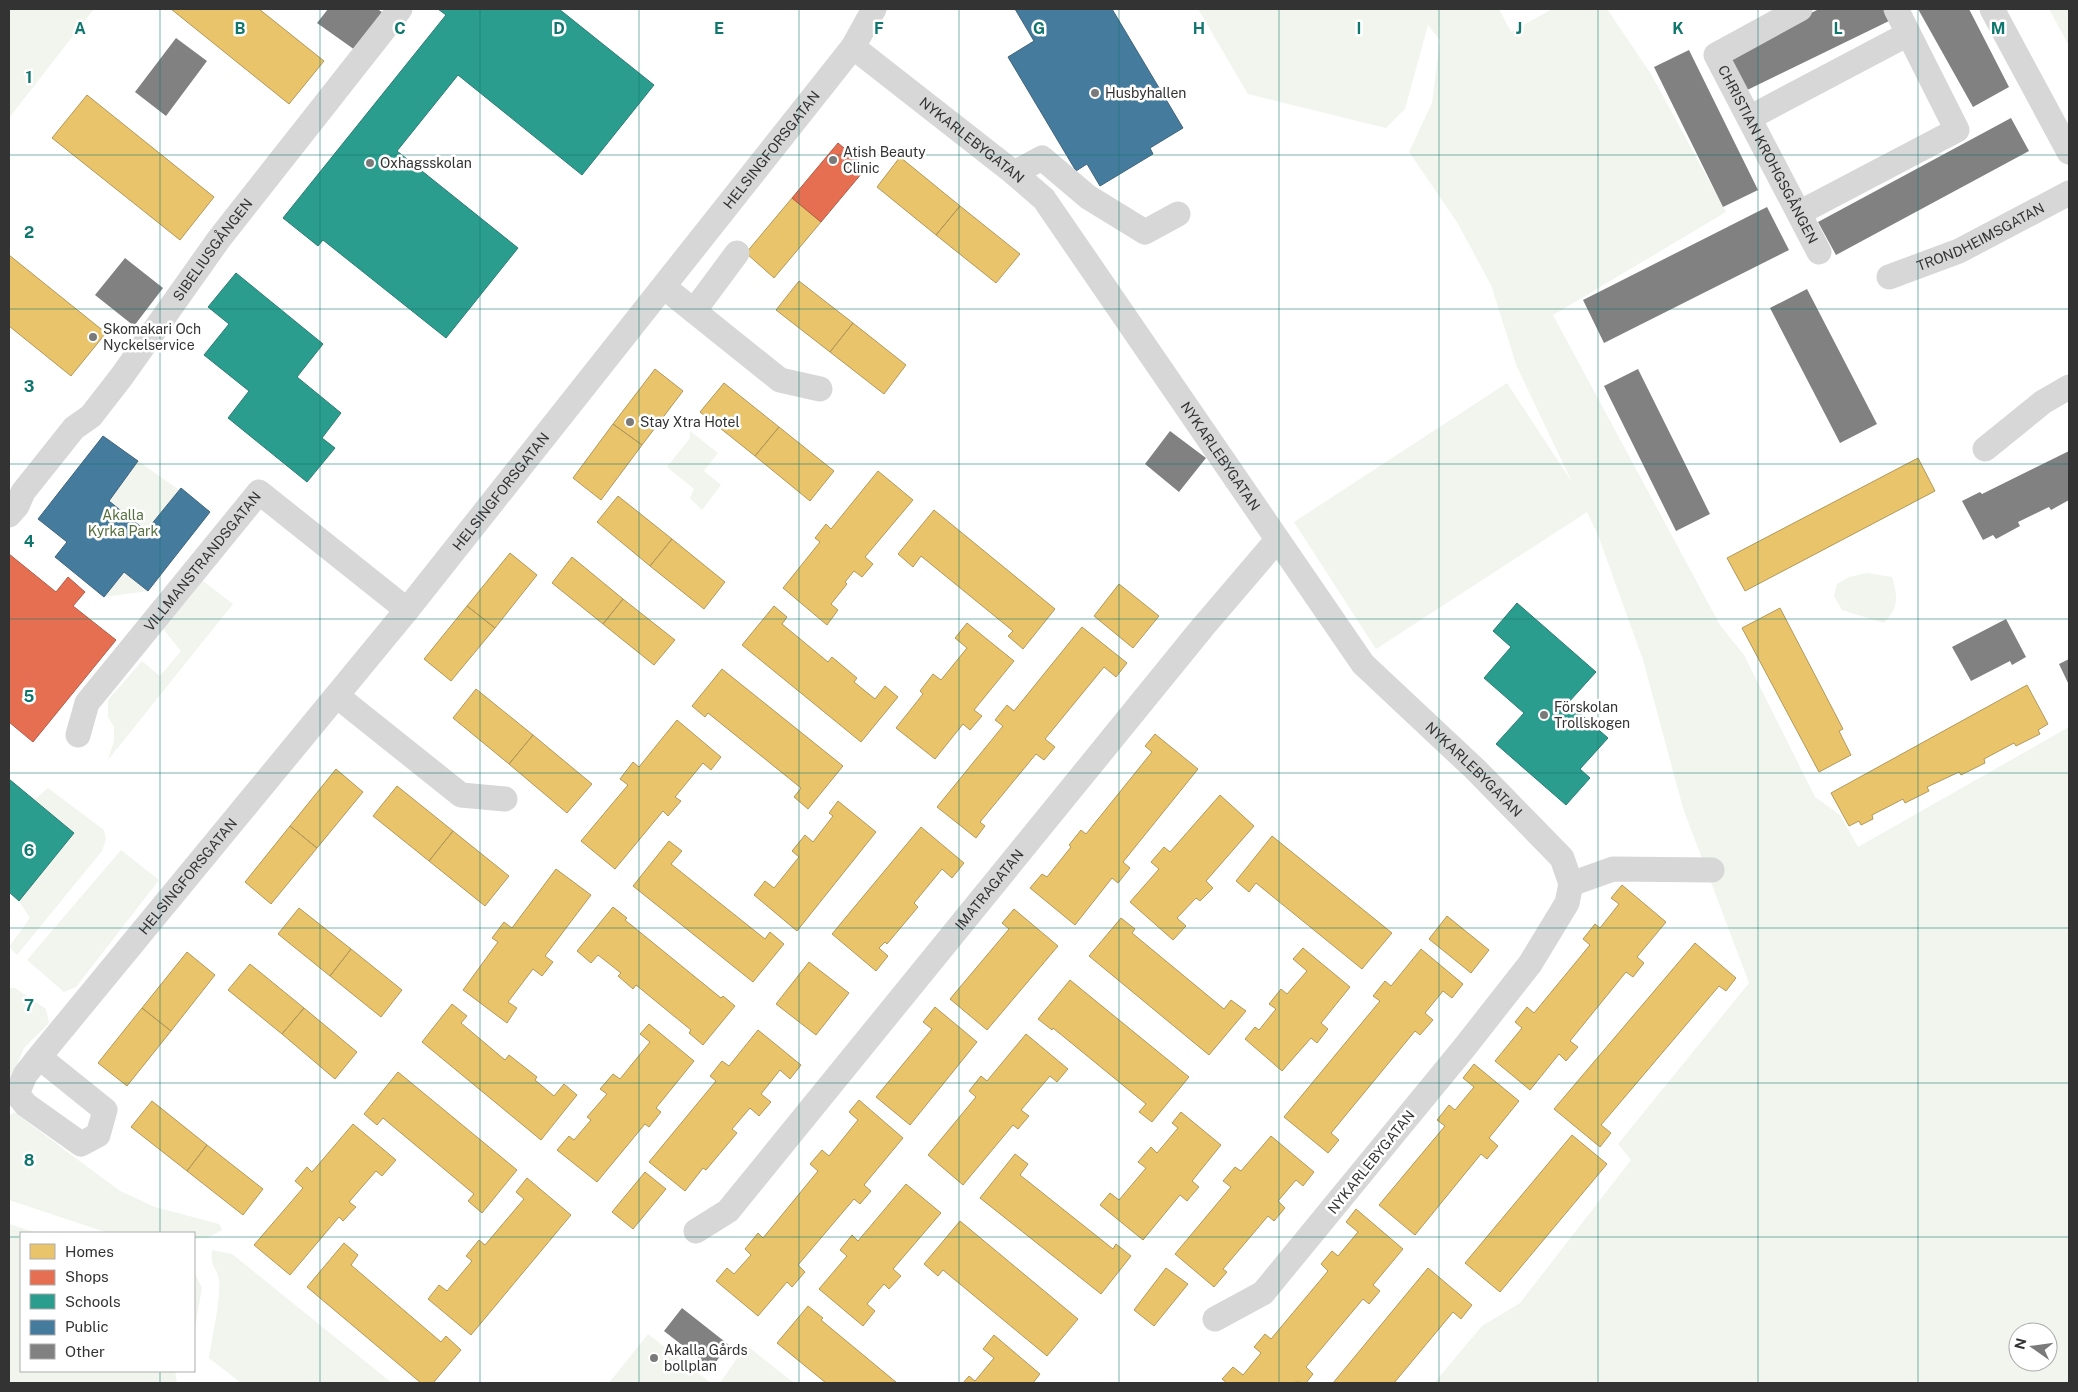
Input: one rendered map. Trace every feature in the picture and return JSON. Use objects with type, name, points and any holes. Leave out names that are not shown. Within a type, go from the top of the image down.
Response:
[{"type":"street","name":"SIBELIUSGÅNGEN","points":[[9,515],[17,506],[23,492],[74,428],[91,416],[122,376],[219,239],[400,9]]},
{"type":"street","name":"HELSINGFORSGATAN","points":[[39,1058],[407,610],[853,47],[874,9]]},
{"type":"street","name":"CHRISTIAN KROHGSGÅNGEN","points":[[1800,9],[1716,55],[1819,252]]},
{"type":"street","points":[[1799,213],[1957,130],[1896,9]]},
{"type":"street","points":[[1992,9],[2069,152]]},
{"type":"street","points":[[1749,118],[1908,34]]},
{"type":"street","name":"NYKARLEBYGATAN","points":[[853,47],[1014,173],[1044,199],[1363,664],[1476,769],[1562,858],[1571,884],[1567,903],[1530,964],[1464,1048],[1263,1293],[1215,1319]]},
{"type":"street","points":[[1014,173],[1042,158],[1088,197],[1145,232],[1178,214]]},
{"type":"street","name":"TRONDHEIMSGATAN","points":[[1889,277],[1959,251],[2069,193]]},
{"type":"street","points":[[694,311],[737,253]]},
{"type":"street","points":[[664,287],[780,380],[820,389]]},
{"type":"street","points":[[1985,449],[2043,402],[2069,387]]},
{"type":"street","name":"VILLMANSTRANDSGATAN","points":[[78,736],[87,703],[259,492],[407,610]]},
{"type":"street","name":"IMATRAGATAN","points":[[696,1231],[728,1211],[1202,628],[1277,540]]},
{"type":"street","points":[[337,696],[461,794],[505,799]]},
{"type":"street","points":[[1571,884],[1613,869],[1712,870]]},
{"type":"green space","points":[[9,9],[94,9],[9,118]]},
{"type":"green space","points":[[1198,9],[1499,9],[1511,32],[1552,9],[1607,9],[1651,74],[1726,212],[1553,315],[1720,625],[1744,655],[1815,797],[1840,815],[1858,847],[2069,727],[2069,1383],[1434,1383],[1482,1326],[1520,1303],[1631,1160],[1618,1144],[1749,983],[1683,808],[1643,660],[1598,535],[1587,512],[1376,649],[1294,522],[1507,383],[1572,482],[1517,367],[1491,285],[1457,222],[1409,152],[1432,103],[1440,40],[1428,25],[1405,109],[1386,128],[1248,94]]},
{"type":"green space","points":[[2049,9],[2069,9],[2069,46]]},
{"type":"green space","points":[[690,431],[718,453],[704,471],[721,485],[702,510],[690,498],[694,489],[667,467],[690,438]]},
{"type":"green space","name":"Akalla Kyrka Park","points":[[103,436],[210,512],[148,591],[104,597],[57,559],[67,542],[38,519]]},
{"type":"green space","points":[[1867,573],[1892,577],[1896,602],[1895,607],[1884,623],[1842,610],[1834,596],[1837,584],[1849,577]]},
{"type":"green space","points":[[203,581],[233,604],[108,760],[114,741],[114,727],[108,717],[108,700],[142,661],[160,676],[181,651],[163,629]]},
{"type":"green space","points":[[48,788],[104,830],[106,839],[102,851],[17,955],[9,947],[30,918],[19,901],[74,833],[34,800]]},
{"type":"green space","points":[[121,850],[159,880],[76,987],[64,992],[27,960]]},
{"type":"green space","points":[[9,988],[15,988],[46,1009],[49,1023],[24,1048],[9,1083]]},
{"type":"green space","points":[[14,1112],[120,1191],[155,1207],[219,1224],[222,1230],[207,1238],[195,1239],[195,1232],[105,1232],[9,1200],[9,1116]]},
{"type":"green space","points":[[9,1224],[34,1232],[20,1232],[20,1372],[175,1372],[177,1383],[9,1383]]},
{"type":"green space","points":[[212,1250],[232,1254],[392,1383],[241,1383],[209,1358],[218,1307],[219,1288],[218,1275],[212,1261]]},
{"type":"green space","points":[[195,1274],[202,1288],[195,1327]]},
{"type":"green space","name":"Akalla Gårds bollplan","points":[[648,1334],[711,1383],[609,1383]]},
{"type":"green space","points":[[746,1345],[794,1383],[720,1383]]},
{"type":"building: Homes","points":[[171,9],[259,9],[324,61],[289,104]]},
{"type":"building: Homes","points":[[87,95],[214,197],[180,240],[52,138]]},
{"type":"building: Homes","points":[[900,157],[960,206],[936,235],[877,187]]},
{"type":"building: Homes","points":[[792,198],[821,222],[774,278],[746,253]]},
{"type":"building: Homes","points":[[960,206],[1020,254],[996,283],[936,235]]},
{"type":"building: Homes","points":[[9,255],[106,333],[71,376],[9,326]]},
{"type":"building: Homes","points":[[799,281],[853,323],[830,352],[776,310]]},
{"type":"building: Homes","points":[[853,323],[906,365],[884,394],[830,352]]},
{"type":"building: Homes","points":[[655,369],[683,391],[642,445],[613,424]]},
{"type":"building: Homes","points":[[724,383],[779,427],[755,456],[700,412]]},
{"type":"building: Homes","points":[[613,424],[642,445],[601,500],[573,478]]},
{"type":"building: Homes","points":[[779,427],[834,471],[810,501],[755,456]]},
{"type":"building: Homes","points":[[1918,458],[1935,491],[1745,591],[1727,558]]},
{"type":"building: Homes","points":[[878,471],[913,500],[865,557],[873,564],[862,577],[854,571],[845,582],[847,584],[831,604],[838,610],[827,625],[783,588],[820,542],[815,538],[826,524],[831,529]]},
{"type":"building: Homes","points":[[618,496],[672,539],[650,566],[597,522]]},
{"type":"building: Homes","points":[[934,510],[1055,609],[1023,649],[1008,636],[1013,631],[921,556],[913,567],[898,554]]},
{"type":"building: Homes","points":[[672,539],[725,582],[704,609],[650,566]]},
{"type":"building: Homes","points":[[510,553],[537,575],[495,628],[467,606]]},
{"type":"building: Homes","points":[[572,557],[623,599],[603,624],[552,583]]},
{"type":"building: Homes","points":[[1119,584],[1159,616],[1133,648],[1094,616]]},
{"type":"building: Homes","points":[[623,599],[675,640],[654,665],[603,624]]},
{"type":"building: Homes","points":[[467,606],[495,628],[451,681],[424,659]]},
{"type":"building: Homes","points":[[774,606],[787,617],[782,624],[828,662],[832,657],[857,678],[854,682],[875,699],[885,686],[898,697],[861,742],[742,645]]},
{"type":"building: Homes","points":[[1780,608],[1843,729],[1839,731],[1851,755],[1819,772],[1742,628]]},
{"type":"building: Homes","points":[[967,623],[1014,661],[974,710],[982,716],[970,730],[963,724],[935,759],[896,728],[923,694],[920,691],[933,674],[941,680],[967,648],[955,638]]},
{"type":"building: Homes","points":[[1082,627],[1127,663],[1116,677],[1104,667],[1045,739],[1055,747],[1044,760],[1036,754],[980,822],[985,826],[976,838],[937,807],[1003,726],[995,720],[1007,705],[1014,711]]},
{"type":"building: Homes","points":[[722,669],[843,766],[808,809],[794,797],[801,788],[708,713],[705,717],[692,706]]},
{"type":"building: Homes","points":[[2027,685],[2048,724],[2038,730],[2040,734],[2016,746],[2014,743],[1984,759],[1985,763],[1961,775],[1959,772],[1927,787],[1929,791],[1905,803],[1903,799],[1872,815],[1873,819],[1861,825],[1859,821],[1849,826],[1831,793]]},
{"type":"building: Homes","points":[[476,689],[533,735],[509,764],[453,718]]},
{"type":"building: Homes","points":[[677,720],[721,757],[711,770],[703,763],[675,797],[681,801],[668,816],[663,811],[615,869],[581,841],[628,785],[620,779],[633,762],[639,767]]},
{"type":"building: Homes","points":[[1155,734],[1198,769],[1123,862],[1130,868],[1118,883],[1112,878],[1075,925],[1030,888],[1042,874],[1047,877],[1071,847],[1069,845],[1081,830],[1086,834],[1152,752],[1145,746]]},
{"type":"building: Homes","points":[[533,735],[592,784],[567,813],[509,764]]},
{"type":"building: Homes","points":[[336,769],[363,792],[317,848],[290,826]]},
{"type":"building: Homes","points":[[397,786],[453,831],[429,861],[373,816]]},
{"type":"building: Homes","points":[[1220,795],[1254,826],[1206,881],[1213,888],[1200,901],[1196,898],[1177,918],[1186,926],[1173,940],[1130,902],[1159,869],[1151,862],[1164,847],[1170,852]]},
{"type":"building: Homes","points":[[838,801],[876,832],[797,931],[754,895],[765,881],[774,888],[799,857],[792,851],[805,835],[813,842],[833,816],[829,813]]},
{"type":"building: Homes","points":[[290,826],[317,848],[271,904],[245,882]]},
{"type":"building: Homes","points":[[921,827],[964,863],[952,878],[942,869],[914,903],[918,907],[887,944],[885,942],[879,948],[888,956],[876,971],[832,934]]},
{"type":"building: Homes","points":[[453,831],[509,876],[485,906],[429,861]]},
{"type":"building: Homes","points":[[1272,836],[1392,933],[1362,969],[1256,883],[1249,892],[1236,881]]},
{"type":"building: Homes","points":[[669,841],[682,851],[671,864],[765,939],[770,932],[784,944],[753,982],[633,886]]},
{"type":"building: Homes","points":[[556,869],[591,895],[545,956],[553,962],[542,976],[533,969],[508,1002],[517,1008],[507,1023],[463,990],[498,942],[492,938],[504,922],[512,928]]},
{"type":"building: Homes","points":[[1622,885],[1666,922],[1637,957],[1644,963],[1633,977],[1626,972],[1570,1041],[1578,1047],[1566,1061],[1559,1054],[1530,1090],[1495,1061],[1522,1028],[1515,1022],[1527,1007],[1534,1013],[1590,945],[1583,939],[1595,924],[1600,928],[1619,904],[1611,898]]},
{"type":"building: Homes","points":[[613,907],[627,918],[625,920],[721,998],[723,996],[735,1006],[703,1045],[689,1033],[691,1030],[636,985],[633,989],[618,976],[621,973],[598,955],[591,963],[577,951]]},
{"type":"building: Homes","points":[[299,908],[351,949],[330,976],[278,934]]},
{"type":"building: Homes","points":[[1014,909],[1058,946],[987,1030],[950,999],[1009,929],[1002,923]]},
{"type":"building: Homes","points":[[1447,916],[1489,950],[1471,973],[1429,939]]},
{"type":"building: Homes","points":[[1121,918],[1135,929],[1132,933],[1224,1009],[1231,1000],[1246,1011],[1209,1055],[1089,956]]},
{"type":"building: Homes","points":[[1695,943],[1736,978],[1726,991],[1719,986],[1601,1125],[1611,1133],[1600,1147],[1554,1109]]},
{"type":"building: Homes","points":[[1303,948],[1350,987],[1321,1023],[1328,1029],[1317,1043],[1311,1038],[1282,1071],[1245,1039],[1255,1027],[1259,1030],[1276,1009],[1269,1004],[1281,989],[1287,994],[1307,971],[1293,959]]},
{"type":"building: Homes","points":[[351,949],[402,990],[381,1017],[330,976]]},
{"type":"building: Homes","points":[[1421,949],[1463,984],[1452,998],[1443,991],[1425,1013],[1433,1020],[1420,1035],[1415,1031],[1331,1133],[1339,1140],[1328,1153],[1284,1117],[1380,1001],[1373,996],[1385,981],[1391,986]]},
{"type":"building: Homes","points":[[187,952],[215,975],[171,1031],[142,1008]]},
{"type":"building: Homes","points":[[809,962],[849,993],[816,1035],[776,1004]]},
{"type":"building: Homes","points":[[250,964],[304,1008],[282,1034],[228,990]]},
{"type":"building: Homes","points":[[1070,980],[1189,1077],[1152,1122],[1139,1112],[1146,1104],[1053,1028],[1052,1030],[1038,1019]]},
{"type":"building: Homes","points":[[452,1004],[467,1016],[461,1023],[505,1060],[509,1055],[537,1077],[535,1080],[554,1096],[564,1084],[577,1095],[541,1140],[422,1042]]},
{"type":"building: Homes","points":[[935,1007],[977,1042],[910,1125],[876,1097],[932,1029],[923,1022]]},
{"type":"building: Homes","points":[[142,1008],[171,1031],[127,1086],[98,1063]]},
{"type":"building: Homes","points":[[304,1008],[357,1052],[335,1079],[282,1034]]},
{"type":"building: Homes","points":[[649,1024],[694,1061],[656,1108],[661,1112],[649,1127],[645,1124],[597,1182],[557,1150],[569,1136],[574,1140],[591,1120],[587,1117],[607,1094],[600,1089],[613,1074],[620,1079],[650,1042],[640,1034]]},
{"type":"building: Homes","points":[[758,1030],[801,1065],[790,1079],[780,1070],[761,1094],[771,1102],[759,1116],[750,1108],[732,1129],[737,1133],[706,1170],[703,1168],[685,1191],[649,1162],[716,1081],[710,1076],[722,1061],[729,1066]]},
{"type":"building: Homes","points":[[1026,1034],[1068,1069],[1057,1082],[1050,1076],[1021,1110],[1029,1116],[1018,1129],[1013,1125],[963,1185],[928,1155],[976,1097],[969,1091],[981,1076],[987,1081]]},
{"type":"building: Homes","points":[[1474,1064],[1519,1101],[1489,1138],[1498,1146],[1487,1159],[1481,1154],[1415,1235],[1379,1205],[1445,1126],[1437,1120],[1449,1105],[1455,1110],[1474,1087],[1463,1078]]},
{"type":"building: Homes","points":[[398,1072],[517,1170],[482,1213],[468,1201],[474,1194],[383,1118],[377,1125],[364,1114]]},
{"type":"building: Homes","points":[[859,1100],[903,1138],[864,1185],[871,1191],[860,1204],[854,1199],[798,1265],[805,1272],[792,1287],[787,1282],[758,1316],[716,1281],[727,1268],[734,1274],[751,1255],[745,1249],[758,1233],[763,1238],[818,1171],[810,1164],[822,1150],[829,1156],[858,1120],[849,1112]]},
{"type":"building: Homes","points":[[152,1101],[207,1145],[187,1171],[131,1127]]},
{"type":"building: Homes","points":[[1181,1112],[1221,1145],[1192,1181],[1199,1187],[1187,1201],[1180,1195],[1143,1240],[1100,1205],[1110,1193],[1119,1200],[1146,1168],[1138,1162],[1151,1147],[1157,1153],[1178,1128],[1172,1123]]},
{"type":"building: Homes","points":[[353,1124],[396,1160],[382,1176],[376,1171],[349,1202],[356,1207],[343,1221],[339,1217],[290,1275],[254,1245],[303,1188],[295,1181],[307,1167],[312,1172]]},
{"type":"building: Homes","points":[[1572,1135],[1607,1164],[1500,1292],[1465,1263]]},
{"type":"building: Homes","points":[[1271,1136],[1314,1172],[1303,1186],[1296,1180],[1278,1201],[1285,1208],[1274,1221],[1268,1216],[1223,1269],[1227,1272],[1214,1287],[1175,1254],[1231,1187],[1223,1181],[1235,1167],[1241,1171]]},
{"type":"building: Homes","points":[[207,1145],[263,1189],[243,1215],[187,1171]]},
{"type":"building: Homes","points":[[1015,1154],[1028,1164],[1020,1175],[1113,1249],[1116,1244],[1131,1256],[1101,1294],[980,1198]]},
{"type":"building: Homes","points":[[645,1172],[666,1189],[633,1229],[612,1212]]},
{"type":"building: Homes","points":[[527,1178],[571,1215],[471,1335],[428,1299],[439,1285],[447,1291],[472,1261],[466,1256],[479,1240],[485,1245],[524,1199],[516,1192]]},
{"type":"building: Homes","points":[[906,1184],[941,1213],[893,1269],[901,1276],[889,1289],[884,1284],[867,1304],[875,1311],[863,1326],[819,1289],[847,1256],[840,1250],[852,1235],[858,1241]]},
{"type":"building: Homes","points":[[1356,1209],[1403,1249],[1373,1285],[1380,1291],[1369,1304],[1363,1299],[1306,1367],[1313,1374],[1306,1383],[1227,1383],[1222,1379],[1233,1367],[1243,1375],[1261,1353],[1254,1347],[1265,1334],[1271,1339],[1328,1271],[1321,1264],[1332,1251],[1338,1256],[1358,1232],[1346,1222]]},
{"type":"building: Homes","points":[[960,1221],[1078,1319],[1047,1356],[943,1270],[938,1276],[924,1264]]},
{"type":"building: Homes","points":[[344,1243],[358,1255],[351,1265],[441,1342],[446,1336],[461,1350],[433,1383],[421,1383],[307,1287]]},
{"type":"building: Homes","points":[[1166,1268],[1188,1284],[1154,1326],[1134,1310]]},
{"type":"building: Homes","points":[[1428,1268],[1472,1305],[1461,1319],[1453,1312],[1394,1383],[1333,1383]]},
{"type":"building: Homes","points":[[808,1306],[823,1318],[821,1320],[897,1383],[826,1383],[777,1343]]},
{"type":"building: Homes","points":[[994,1335],[1040,1374],[1033,1383],[963,1383],[969,1376],[975,1381],[994,1358],[983,1349]]},
{"type":"building: Shops","points":[[838,143],[867,167],[821,222],[792,198]]},
{"type":"building: Shops","points":[[9,554],[56,592],[68,577],[85,592],[73,606],[116,640],[33,742],[9,722]]},
{"type":"building: Schools","name":"Oxhagsskolan","points":[[438,9],[559,9],[654,85],[582,175],[458,75],[397,151],[518,248],[446,338],[323,240],[318,246],[283,218],[446,15]]},
{"type":"building: Schools","points":[[236,273],[323,344],[297,377],[341,413],[322,438],[335,448],[307,482],[228,418],[249,391],[204,355],[229,324],[208,307]]},
{"type":"building: Schools","name":"Förskolan Trollskogen","points":[[1517,603],[1596,672],[1568,703],[1608,738],[1580,769],[1590,778],[1566,805],[1496,744],[1524,713],[1484,678],[1511,647],[1493,631]]},
{"type":"building: Schools","points":[[9,779],[74,833],[19,901],[9,892]]},
{"type":"building: Public","name":"Husbyhallen","points":[[1015,9],[1112,9],[1183,128],[1150,148],[1153,154],[1100,186],[1087,164],[1076,171],[1008,57],[1034,41]]},
{"type":"building: Public","name":"Akalla Kyrka Park","points":[[103,436],[138,461],[109,501],[146,531],[181,488],[210,512],[148,591],[124,572],[104,597],[55,557],[67,542],[38,519]]},
{"type":"building: Other","points":[[328,9],[377,9],[382,12],[355,50],[317,23]]},
{"type":"building: Other","points":[[1819,9],[1884,9],[1889,21],[1739,94],[1721,58]]},
{"type":"building: Other","points":[[1918,9],[1969,9],[2009,87],[1973,107]]},
{"type":"building: Other","points":[[176,38],[207,61],[166,116],[135,92]]},
{"type":"building: Other","points":[[1689,50],[1758,190],[1723,207],[1654,67]]},
{"type":"building: Other","points":[[2011,118],[2029,151],[1836,255],[1818,222]]},
{"type":"building: Other","points":[[1767,207],[1789,250],[1604,343],[1583,300]]},
{"type":"building: Other","points":[[125,258],[163,288],[134,326],[95,295]]},
{"type":"building: Other","points":[[1807,289],[1877,424],[1840,443],[1770,308]]},
{"type":"building: Other","points":[[1638,369],[1710,514],[1676,531],[1604,386]]},
{"type":"building: Other","points":[[1170,431],[1206,458],[1179,492],[1145,464]]},
{"type":"building: Other","points":[[2069,451],[2069,500],[2051,510],[2049,507],[2018,522],[2020,526],[1996,539],[1993,535],[1983,540],[1962,501],[1980,492],[1982,494]]},
{"type":"building: Other","points":[[2006,619],[2026,657],[2012,665],[2010,661],[1971,681],[1952,647]]},
{"type":"building: Other","points":[[2069,659],[2069,685],[2059,664]]},
{"type":"building: Other","points":[[682,1308],[729,1345],[711,1368],[664,1331]]},
{"type":"place","name":"Husbyhallen","points":[[1095,93]]},
{"type":"place","name":"Atish Beauty Clinic","points":[[833,160]]},
{"type":"place","name":"Oxhagsskolan","points":[[370,163]]},
{"type":"place","name":"Skomakari Och Nyckelservice","points":[[93,337]]},
{"type":"place","name":"Stay Xtra Hotel","points":[[630,422]]},
{"type":"place","name":"Förskolan Trollskogen","points":[[1544,715]]},
{"type":"place","name":"Akalla Gårds bollplan","points":[[654,1358]]}]
